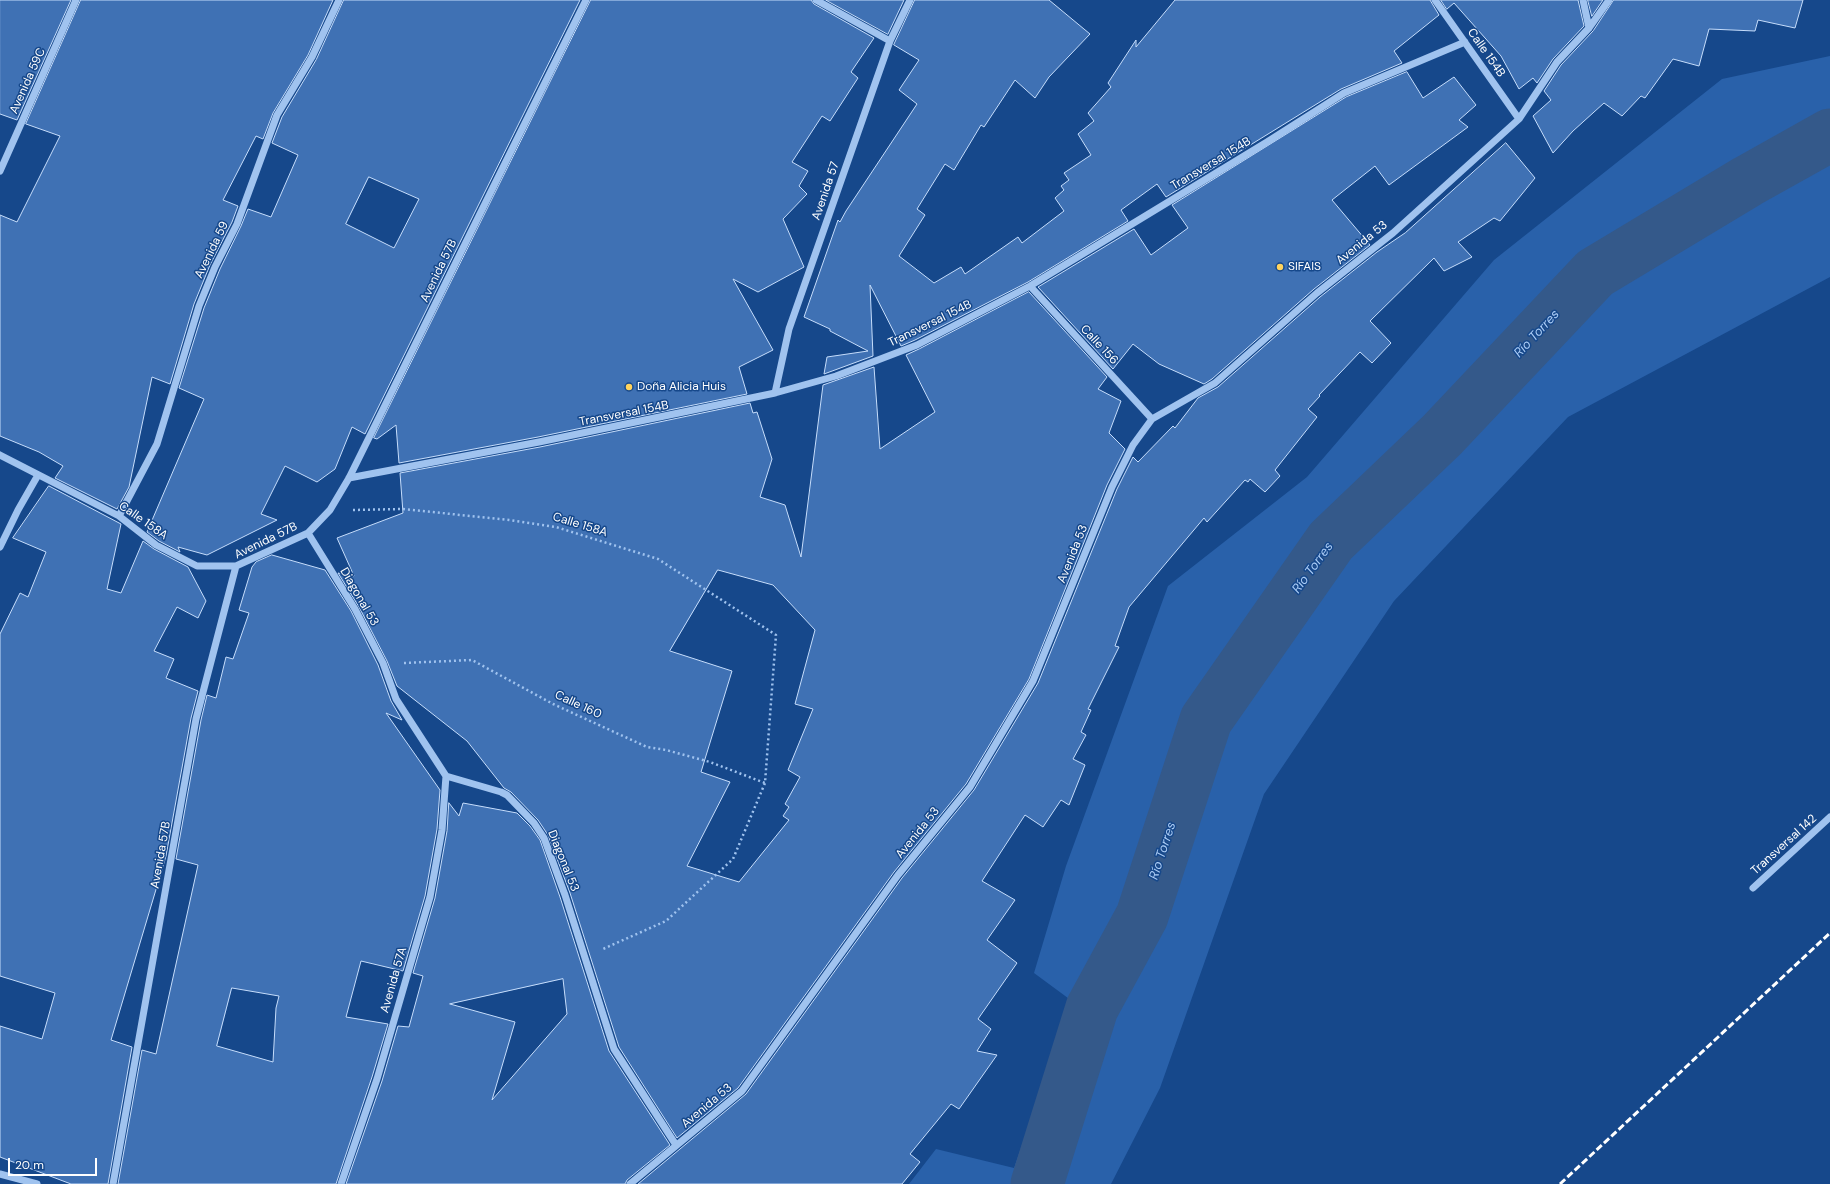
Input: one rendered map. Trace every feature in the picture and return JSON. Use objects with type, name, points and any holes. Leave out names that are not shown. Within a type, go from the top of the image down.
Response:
[{"type":"street","name":"Avenida 59C","points":[[0,171],[76,0]]},
{"type":"street","name":"Avenida 59","points":[[120,516],[157,444],[199,306],[215,267],[238,224],[277,115],[312,57],[339,0]]},
{"type":"street","name":"Avenida 57B","points":[[113,1184],[196,719],[236,566],[308,533],[330,510],[349,478],[586,0]]},
{"type":"street","points":[[816,0],[890,41]]},
{"type":"street","name":"Avenida 57","points":[[775,393],[789,329],[890,41],[910,0]]},
{"type":"street","name":"Calle 154B","points":[[1435,0],[1518,119]]},
{"type":"street","points":[[1583,0],[1589,28]]},
{"type":"street","name":"Avenida 53","points":[[630,1184],[742,1091],[898,875],[970,787],[1034,680],[1112,487],[1133,446],[1152,419],[1215,383],[1317,293],[1393,233],[1518,119],[1557,62],[1589,28],[1609,0]]},
{"type":"street","name":"Transversal 154B","points":[[349,478],[546,441],[775,393],[836,376],[916,345],[1030,286],[1267,142],[1344,93],[1465,42]]},
{"type":"street","name":"Calle 156","points":[[1030,286],[1152,419]]},
{"type":"street","name":"Calle 158A","points":[[0,455],[120,516],[156,545],[197,566],[236,566]]},
{"type":"street","points":[[0,547],[18,510],[38,475]]},
{"type":"street","name":"Diagonal 53","points":[[308,533],[355,609],[383,663],[396,698],[446,776],[501,792],[534,823],[544,838],[565,895],[614,1049],[676,1145]]},
{"type":"street","name":"Avenida 57A","points":[[341,1184],[377,1079],[430,897],[442,830],[446,776]]},
{"type":"street","name":"Transversal 142","points":[[1753,888],[1830,817]]},
{"type":"street","points":[[0,1174],[37,1184]]},
{"type":"path","name":"Calle 158A","points":[[330,510],[404,509],[508,520],[556,527],[658,559],[776,635],[766,783]]},
{"type":"path","name":"Calle 160","points":[[383,663],[472,660],[553,704],[647,747],[666,750],[710,762],[766,783]]},
{"type":"path","points":[[584,957],[666,921],[734,859],[766,783]]},
{"type":"shaded area","points":[[1830,56],[1830,277],[1568,417],[1394,601],[1264,794],[1160,1088],[1111,1184],[909,1184],[936,1149],[1014,1168],[1072,1001],[1034,973],[1066,866],[1168,586],[1307,477],[1494,260],[1722,79]]},
{"type":"building","points":[[0,0],[71,0],[17,120],[0,114]]},
{"type":"building","points":[[81,0],[333,0],[308,55],[273,113],[263,139],[256,136],[223,200],[238,206],[232,222],[210,265],[194,304],[170,384],[152,377],[129,487],[117,509],[55,478],[63,466],[39,452],[0,436],[0,215],[17,222],[60,136],[26,124]]},
{"type":"building","points":[[344,0],[580,0],[365,434],[352,427],[335,469],[317,482],[285,466],[261,514],[277,520],[207,555],[178,547],[180,552],[159,541],[147,532],[204,399],[179,388],[204,308],[220,269],[248,209],[271,217],[298,155],[272,143],[282,117],[316,60]],"holes":[[[369,177],[419,199],[394,248],[346,224]]]},
{"type":"building","points":[[591,0],[811,0],[814,4],[874,38],[851,72],[858,78],[830,121],[822,116],[792,162],[808,171],[799,186],[807,194],[783,219],[804,267],[758,292],[733,279],[773,350],[739,367],[747,394],[538,437],[399,463],[396,425],[377,439],[374,438]]},
{"type":"building","points":[[826,0],[904,0],[888,34]]},
{"type":"building","points":[[915,0],[1049,0],[1090,34],[1049,77],[1035,98],[1015,80],[984,127],[981,125],[954,170],[945,164],[917,209],[925,215],[899,256],[934,283],[961,267],[965,274],[1018,237],[1022,243],[1064,211],[1055,198],[1064,190],[1061,186],[1069,180],[1064,173],[1091,155],[1078,134],[1094,121],[1088,113],[1111,87],[1108,83],[1136,40],[1136,47],[1175,0],[1430,0],[1439,15],[1394,51],[1402,63],[1341,89],[1166,197],[1157,184],[1121,210],[1128,221],[1028,282],[915,340],[901,346],[870,285],[873,356],[824,374],[827,357],[868,351],[830,331],[830,329],[804,317],[838,220],[840,222],[917,104],[899,90],[919,60],[894,45]]},
{"type":"building","points":[[1441,0],[1578,0],[1584,26],[1553,59],[1537,83],[1533,78],[1519,89],[1501,56],[1454,3],[1447,9]]},
{"type":"building","points":[[1588,0],[1603,0],[1592,16]]},
{"type":"building","points":[[1614,0],[1803,0],[1795,28],[1758,20],[1755,31],[1709,29],[1699,66],[1673,59],[1645,98],[1641,96],[1622,116],[1604,103],[1573,131],[1553,153],[1533,116],[1551,100],[1544,91],[1561,65],[1593,31]]},
{"type":"building","points":[[1407,72],[1423,98],[1454,77],[1476,105],[1459,120],[1468,127],[1389,185],[1375,166],[1332,200],[1370,245],[1314,289],[1212,379],[1204,384],[1159,364],[1133,344],[1113,369],[1038,287],[1134,229],[1151,255],[1188,228],[1172,205],[1346,97]]},
{"type":"building","points":[[1506,143],[1535,178],[1500,221],[1494,218],[1458,242],[1472,257],[1444,271],[1434,258],[1370,321],[1391,343],[1372,363],[1360,352],[1319,395],[1320,396],[1308,409],[1317,417],[1275,470],[1280,476],[1265,492],[1250,479],[1248,482],[1245,480],[1207,522],[1204,518],[1129,607],[1115,646],[1119,647],[1088,709],[1091,710],[1081,732],[1086,735],[1073,759],[1085,765],[1069,805],[1061,800],[1043,827],[1025,815],[982,881],[1015,900],[987,940],[1017,963],[978,1019],[991,1029],[977,1051],[997,1055],[959,1109],[951,1104],[910,1154],[920,1162],[902,1184],[638,1184],[746,1094],[902,878],[974,790],[1038,683],[1117,489],[1133,457],[1138,462],[1173,426],[1175,428],[1198,398],[1218,387],[1320,297],[1377,252],[1405,233]]},
{"type":"building","points":[[1029,292],[1107,377],[1098,389],[1121,401],[1109,433],[1125,449],[1107,485],[1029,679],[966,784],[894,872],[738,1088],[677,1138],[619,1047],[570,893],[548,835],[538,820],[511,792],[504,788],[467,741],[397,686],[387,661],[359,607],[338,573],[354,576],[337,538],[403,513],[400,473],[540,447],[750,403],[753,413],[757,412],[772,459],[760,497],[785,505],[801,557],[823,385],[874,367],[880,449],[935,412],[906,355]],"holes":[[[718,570],[773,585],[815,630],[795,704],[813,709],[788,770],[800,777],[785,804],[789,807],[783,816],[789,820],[739,882],[687,866],[730,782],[701,772],[732,671],[670,651]]]},
{"type":"building","points":[[49,486],[121,524],[107,589],[121,593],[143,541],[154,549],[188,567],[206,601],[198,618],[177,607],[154,651],[174,659],[166,678],[198,691],[191,718],[166,856],[111,1040],[132,1047],[108,1184],[71,1184],[0,1157],[0,1026],[42,1039],[55,993],[0,976],[0,634],[20,593],[28,597],[46,552],[13,538]]},
{"type":"building","points":[[272,555],[325,570],[351,611],[378,665],[391,701],[402,720],[386,713],[440,790],[437,829],[425,896],[403,971],[361,961],[346,1017],[388,1024],[336,1184],[118,1184],[142,1050],[156,1054],[198,865],[176,859],[201,720],[207,695],[216,698],[226,657],[233,659],[249,613],[239,610],[252,567],[256,562]],"holes":[[[232,988],[279,996],[276,1008],[273,1062],[217,1046]]]},
{"type":"building","points":[[449,803],[459,816],[463,803],[517,813],[530,826],[540,840],[560,897],[609,1051],[670,1145],[627,1180],[625,1184],[346,1184],[382,1081],[398,1026],[409,1027],[423,976],[413,973],[435,898],[447,831]],"holes":[[[563,979],[567,1014],[492,1100],[515,1022],[450,1004]]]},
{"type":"waterway","name":"Río Torres","points":[[1037,1184],[1092,1008],[1142,916],[1206,720],[1331,541],[1442,435],[1595,273],[1748,181],[1830,135]]},
{"type":"railway","points":[[1560,1184],[1830,933]]},
{"type":"place","name":"SIFAIS","points":[[1280,267]]},
{"type":"place","name":"Doña Alicia Huis","points":[[629,387]]}]
